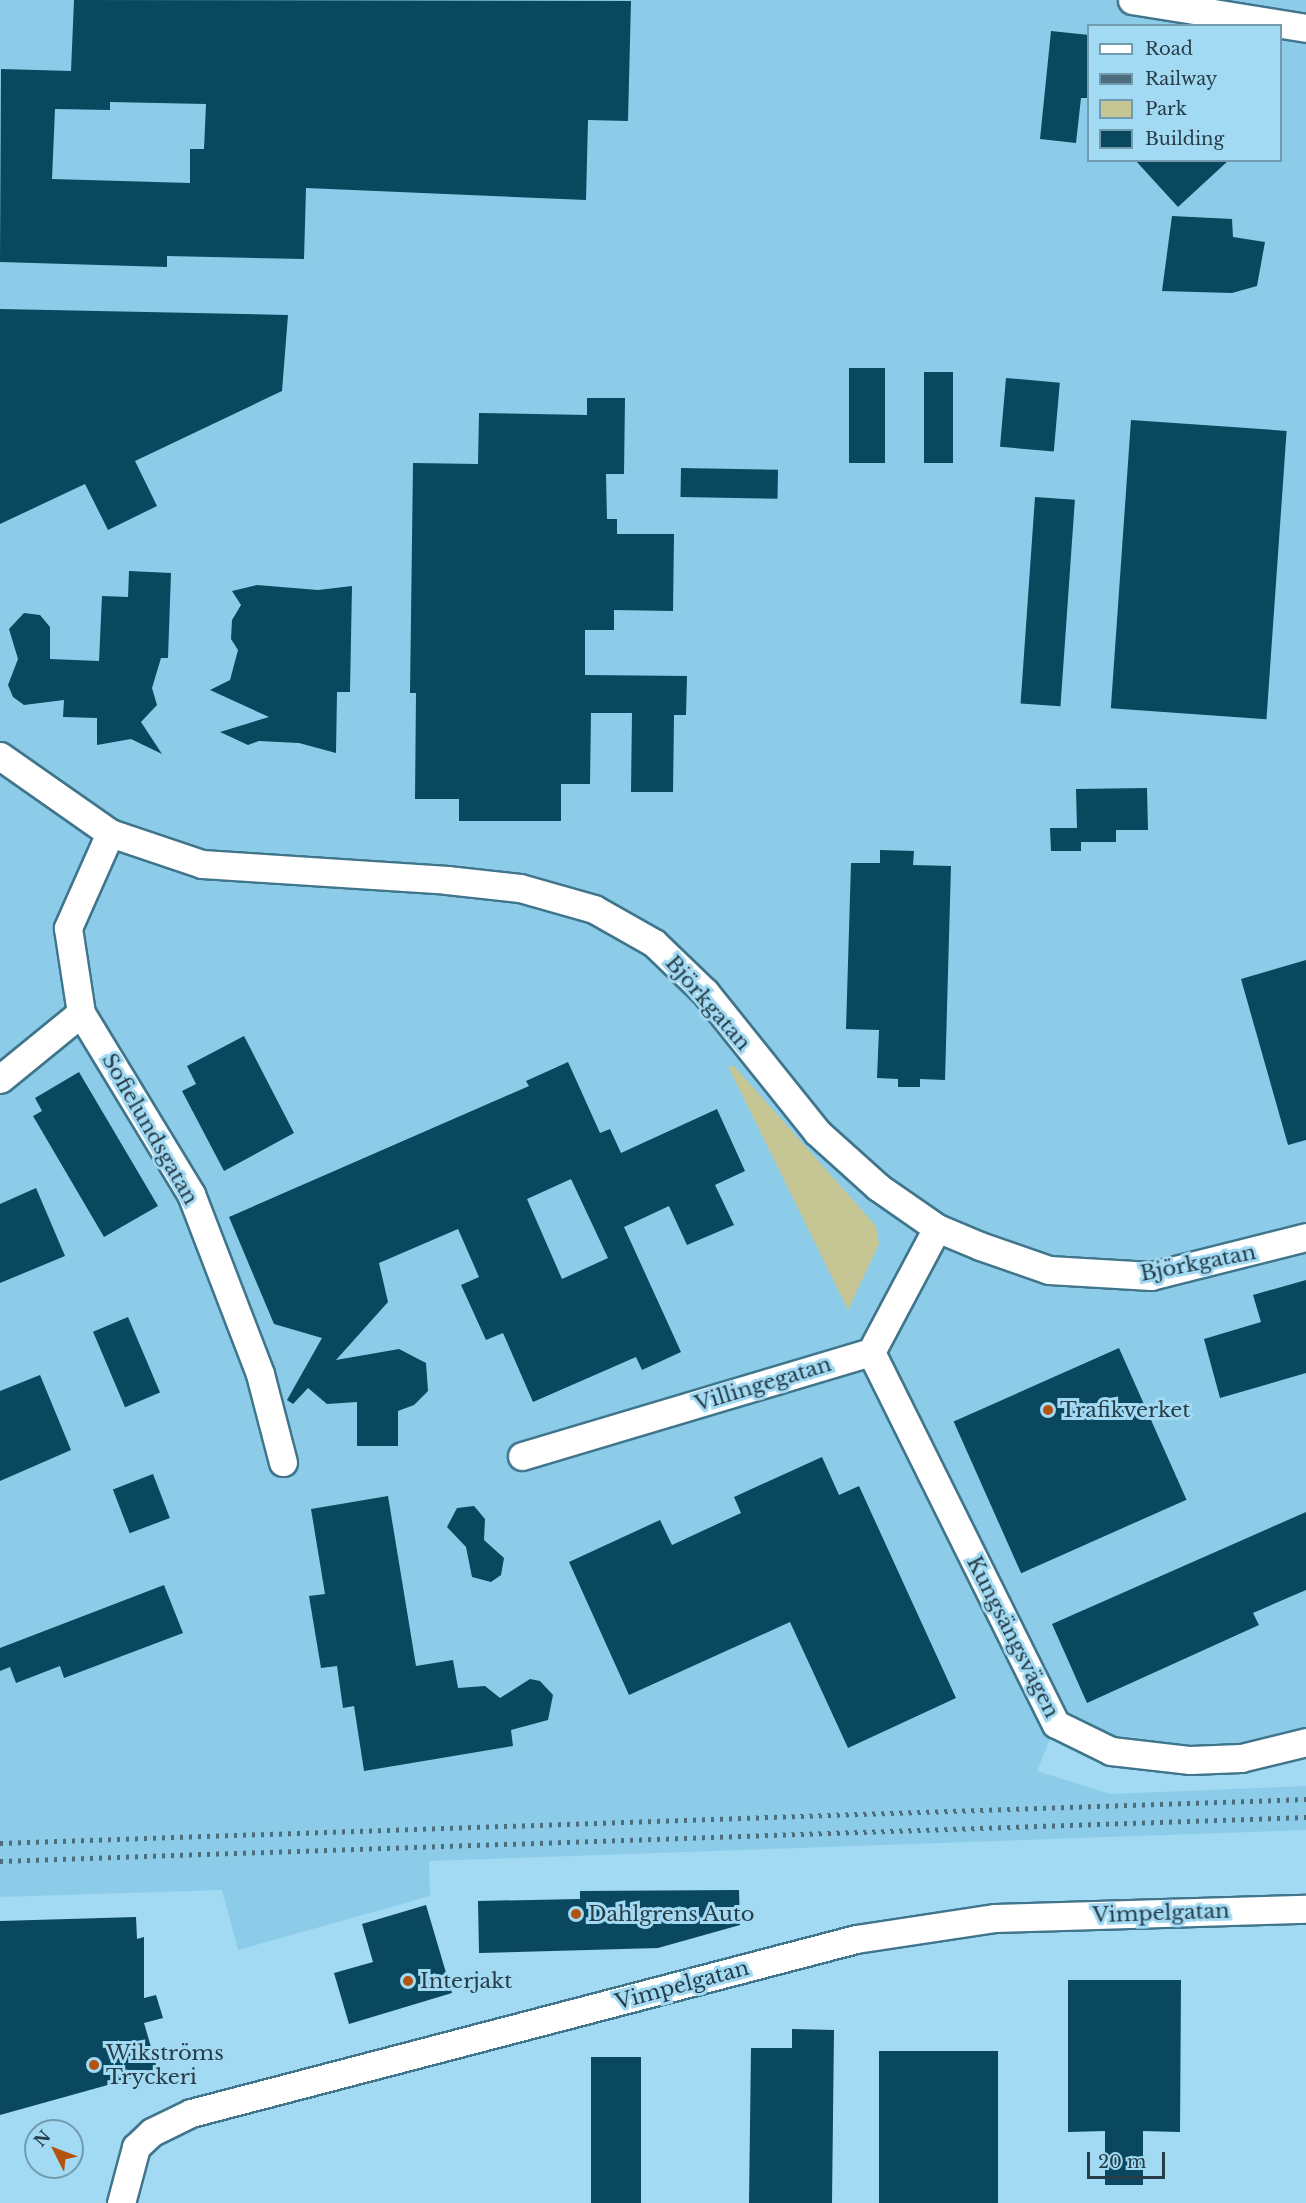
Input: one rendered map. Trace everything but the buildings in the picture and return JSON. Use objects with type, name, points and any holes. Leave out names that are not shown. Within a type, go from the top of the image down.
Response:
[{"type":"street","points":[[1132,0],[1281,24]]},
{"type":"street","points":[[1282,24],[1306,28]]},
{"type":"street","name":"Björkgatan","points":[[0,756],[110,832],[202,864],[458,881],[520,888],[594,909],[654,943],[705,992],[817,1132],[878,1187],[937,1228],[1049,1270],[1118,1276],[1152,1276],[1306,1237]]},
{"type":"street","name":"Sofielundsgatan","points":[[110,832],[68,928],[81,1013],[191,1194],[260,1374],[284,1462]]},
{"type":"street","points":[[0,1078],[81,1013]]},
{"type":"street","points":[[871,1352],[937,1228]]},
{"type":"street","name":"Villingegatan","points":[[522,1456],[871,1352]]},
{"type":"street","name":"Kungsängsvägen","points":[[871,1352],[1056,1724],[1111,1751],[1190,1760],[1241,1758],[1306,1742]]},
{"type":"street","name":"Vimpelgatan","points":[[121,2203],[136,2147],[152,2132],[191,2113],[856,1939],[994,1918],[1306,1910]]},
{"type":"shaded area","points":[[0,0],[1306,0],[1306,1742],[1190,1760],[1056,1724],[1037,1771],[1110,1794],[1306,1786],[1306,1830],[429,1861],[430,1896],[238,1950],[222,1890],[0,1897]]},
{"type":"green space","points":[[728,1066],[734,1066],[876,1226],[879,1244],[848,1310]]},
{"type":"railway","points":[[0,1843],[1306,1799]]},
{"type":"railway","points":[[0,1861],[1306,1817]]},
{"type":"place","name":"Trafikverket","points":[[1048,1410]]},
{"type":"place","name":"Dahlgrens Auto","points":[[576,1914]]},
{"type":"place","name":"Interjakt","points":[[408,1981]]},
{"type":"place","name":"Wikströms Tryckeri","points":[[94,2065]]}]
